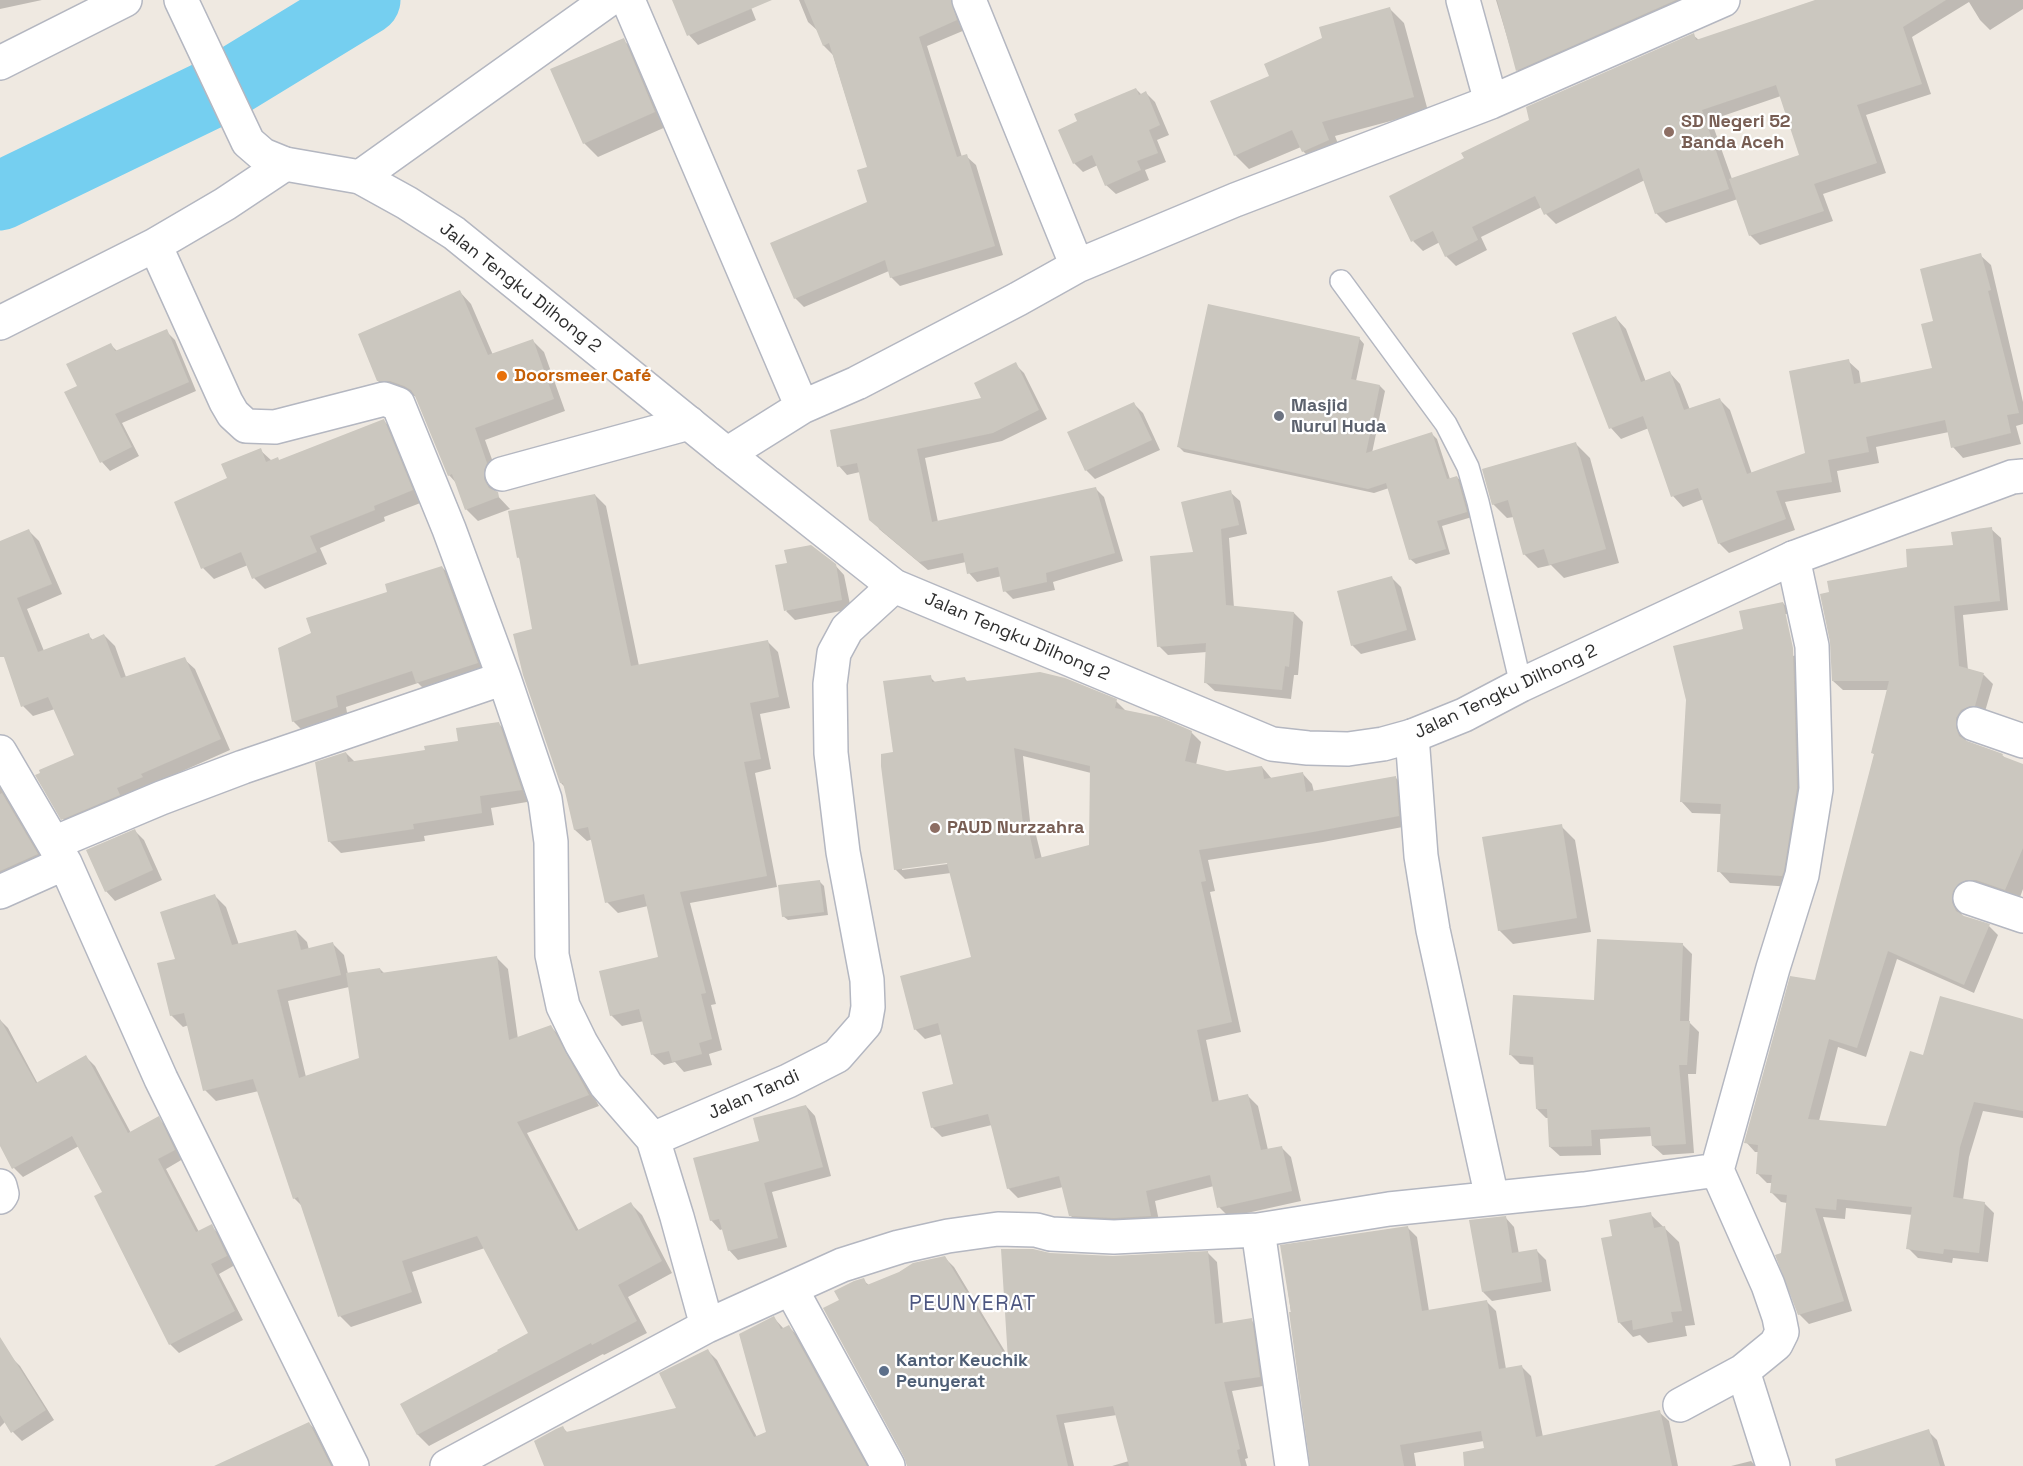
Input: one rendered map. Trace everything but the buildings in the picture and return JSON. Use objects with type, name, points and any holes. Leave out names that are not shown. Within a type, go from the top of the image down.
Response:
[{"type":"street","points":[[0,63],[125,0]]},
{"type":"street","points":[[360,177],[608,0]]},
{"type":"street","points":[[628,0],[802,408]]},
{"type":"street","points":[[969,0],[1077,266]]},
{"type":"street","points":[[1463,0],[1491,102]]},
{"type":"street","points":[[727,454],[802,408],[857,383],[1077,266],[1235,200],[1491,102],[1723,0]]},
{"type":"street","name":"Jalan Tengku Dilhong 2","points":[[185,9],[248,142],[263,156],[285,164],[360,177],[454,233],[894,586],[1272,744],[1348,749],[1383,744],[1412,736],[1464,715],[1521,685],[1792,558],[2012,477],[2023,476]]},
{"type":"street","points":[[0,323],[155,245],[225,204],[285,164]]},
{"type":"street","points":[[155,245],[226,402],[233,414],[246,426],[275,427],[378,400],[391,400],[398,404],[449,529],[504,678],[545,799],[551,842],[552,955],[564,1006],[580,1043],[606,1085],[653,1139],[707,1326]]},
{"type":"street","points":[[502,474],[688,423]]},
{"type":"street","points":[[1680,1406],[1743,1371],[1776,1344],[1782,1332],[1768,1285],[1717,1170],[1773,968],[1802,875],[1816,789],[1812,646],[1792,558]]},
{"type":"street","name":"Jalan Tandi","points":[[653,1139],[788,1081],[837,1056],[865,1024],[868,1007],[867,980],[843,852],[831,753],[830,684],[834,653],[847,629],[894,586]]},
{"type":"street","points":[[0,892],[60,853],[161,798],[243,767],[504,678]]},
{"type":"street","points":[[1974,724],[2023,741]]},
{"type":"street","points":[[1412,736],[1421,855],[1433,930],[1492,1198]]},
{"type":"street","points":[[0,752],[60,853],[161,1079],[352,1466]]},
{"type":"street","points":[[1970,898],[2023,916]]},
{"type":"street","points":[[447,1466],[707,1326],[842,1265],[899,1247],[948,1236],[998,1229],[1114,1237],[1258,1230],[1389,1209],[1584,1189],[1717,1170]]},
{"type":"street","points":[[0,1186],[2,1194],[0,1197]]},
{"type":"street","points":[[1258,1230],[1292,1466]]},
{"type":"street","points":[[791,1289],[888,1466]]},
{"type":"street","points":[[1743,1371],[1773,1466]]},
{"type":"lane","points":[[1341,281],[1446,424],[1468,467],[1521,685]]},
{"type":"waterway","points":[[0,196],[217,91],[366,0]]},
{"type":"place","name":"SD Negeri 52 Banda Aceh","points":[[1669,132]]},
{"type":"place","name":"Doorsmeer Café","points":[[502,376]]},
{"type":"place","name":"Masjid Nurul Huda","points":[[1279,416]]},
{"type":"place","name":"PAUD Nurzzahra","points":[[935,828]]},
{"type":"place","name":"Kantor Keuchik Peunyerat","points":[[884,1371]]},
{"type":"district","name":"PEUNYERAT","points":[[973,1304]]}]
